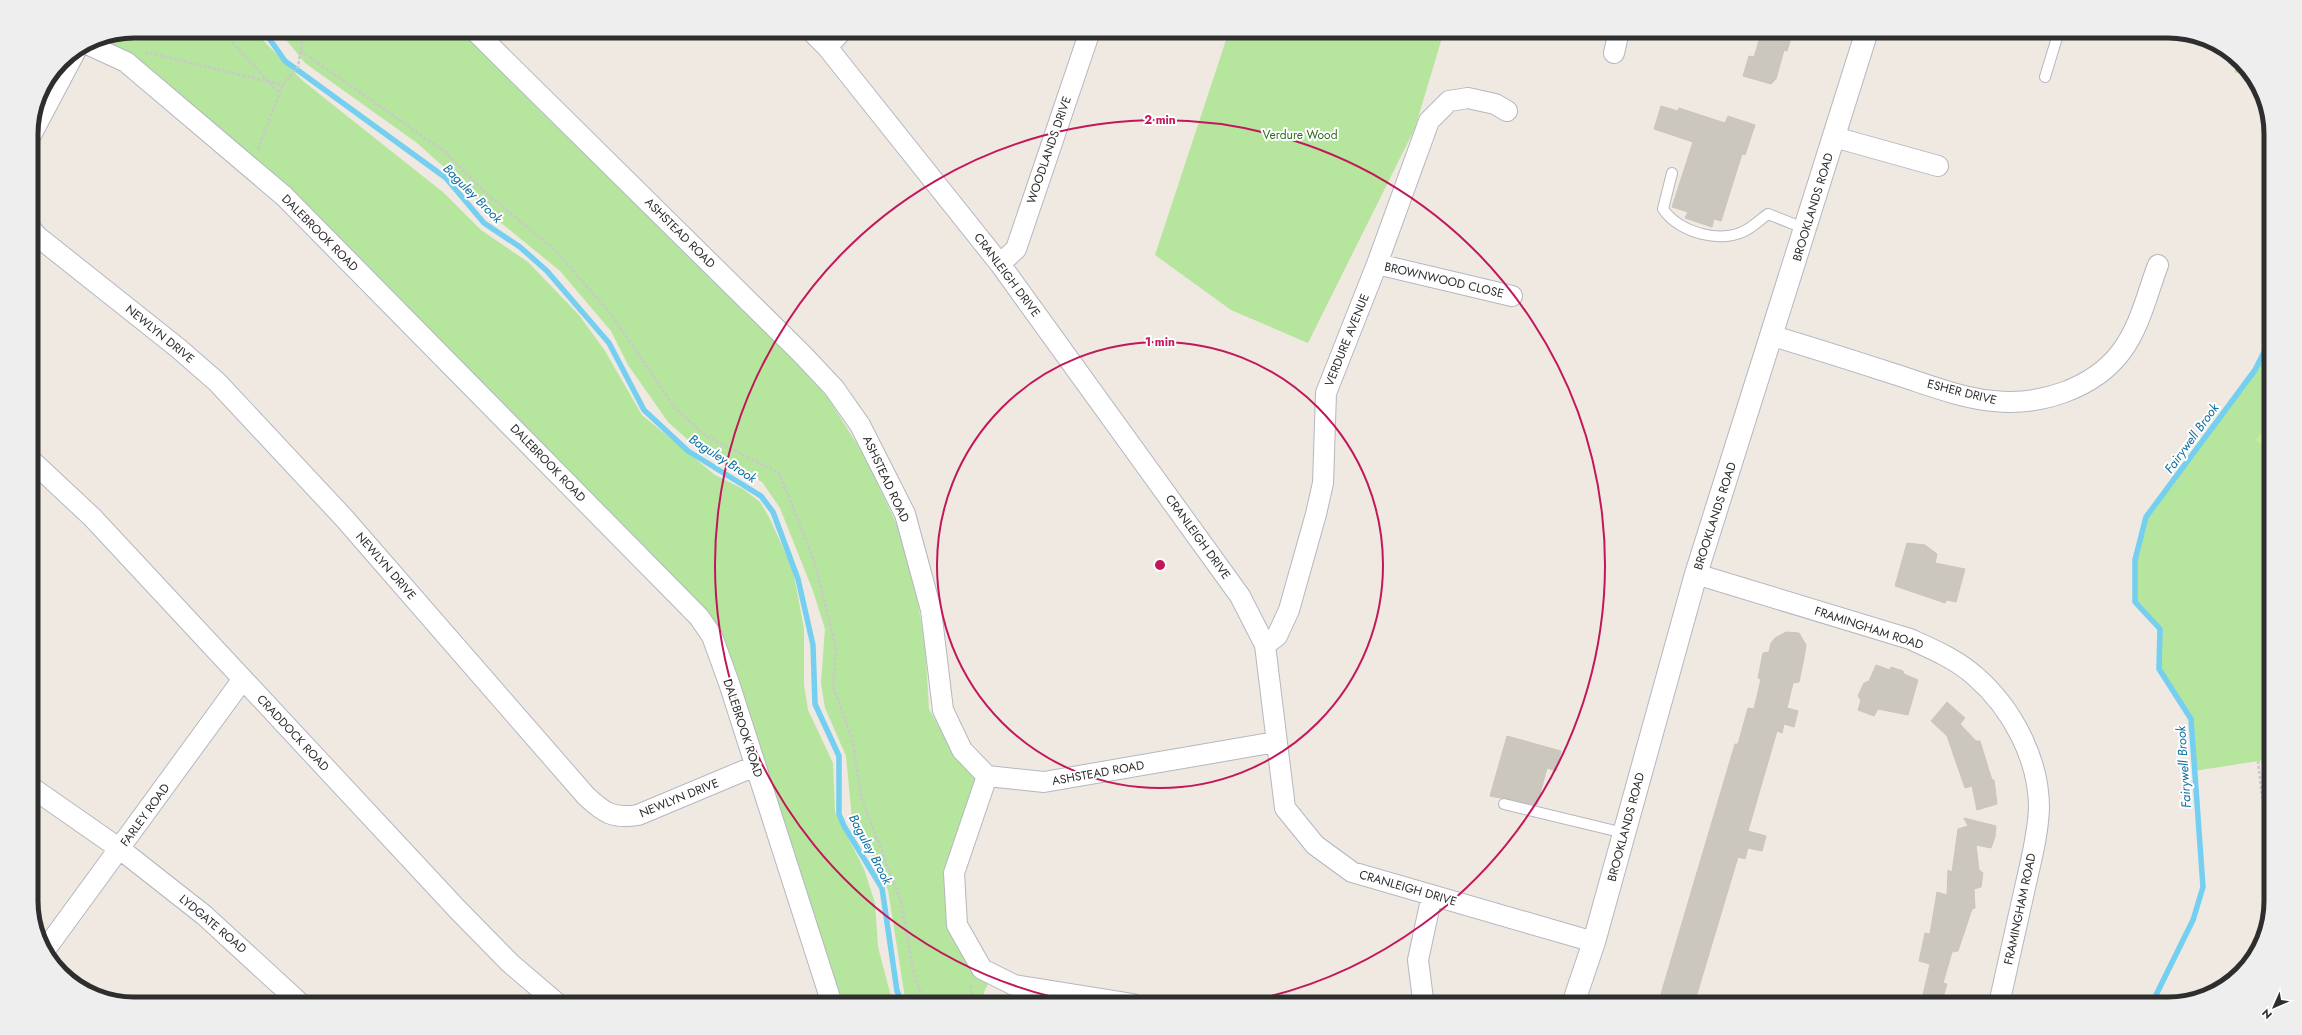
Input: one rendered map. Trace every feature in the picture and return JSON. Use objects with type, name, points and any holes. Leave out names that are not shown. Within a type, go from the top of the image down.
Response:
[{"type":"street","name":"ASHSTEAD ROAD","points":[[482,38],[802,354],[834,388],[860,425],[905,514],[931,610],[943,710],[962,750],[987,776],[1044,782],[1276,742]]},
{"type":"street","name":"CRANLEIGH DRIVE","points":[[818,38],[1000,264],[1240,596],[1265,645],[1285,808],[1315,845],[1352,872],[1594,942]]},
{"type":"street","points":[[826,47],[835,38]]},
{"type":"street","name":"WOODLANDS DRIVE","points":[[1000,264],[1016,249],[1088,38]]},
{"type":"street","points":[[1614,53],[1617,38]]},
{"type":"street","name":"BROOKLANDS ROAD","points":[[1575,997],[1594,942],[1696,574],[1773,336],[1865,38]]},
{"type":"street","name":"DALEBROOK ROAD","points":[[93,47],[126,62],[284,196],[699,617],[712,636],[830,997]]},
{"type":"street","points":[[39,119],[69,64]]},
{"type":"street","name":"VERDURE AVENUE","points":[[1265,645],[1277,636],[1289,610],[1323,483],[1326,393],[1377,264],[1429,121],[1449,101],[1468,98],[1496,104],[1507,111]]},
{"type":"street","points":[[1834,137],[1938,166]]},
{"type":"street","name":"NEWLYN DRIVE","points":[[38,235],[217,382],[344,518],[586,796],[599,808],[610,815],[623,817],[638,815],[755,766]]},
{"type":"street","name":"BROWNWOOD CLOSE","points":[[1377,264],[1512,296]]},
{"type":"street","name":"ESHER DRIVE","points":[[1773,336],[1960,394],[1993,401],[2036,400],[2067,391],[2083,384],[2102,370],[2117,356],[2137,323],[2158,265]]},
{"type":"street","name":"CRADDOCK ROAD","points":[[38,467],[92,517],[458,910],[510,963],[550,997]]},
{"type":"street","name":"FRAMINGHAM ROAD","points":[[1696,574],[1910,639],[1940,652],[1975,676],[2006,708],[2027,750],[2035,776],[2039,809],[2032,860],[2001,997]]},
{"type":"street","name":"FARLEY ROAD","points":[[49,946],[243,679]]},
{"type":"street","points":[[987,776],[954,874],[957,925],[982,969],[1014,985],[1089,997]]},
{"type":"street","name":"LYDGATE ROAD","points":[[38,792],[120,849],[204,915],[293,997]]},
{"type":"street","points":[[1423,997],[1418,960],[1432,895]]},
{"type":"lane","points":[[2045,77],[2057,38]]},
{"type":"lane","points":[[1672,173],[1663,209],[1669,218],[1678,225],[1708,236],[1721,236],[1748,230],[1768,214],[1806,229]]},
{"type":"lane","points":[[1504,804],[1624,833]]},
{"type":"path","points":[[228,38],[279,93]]},
{"type":"path","points":[[250,168],[279,93],[283,85],[298,67],[303,38]]},
{"type":"path","points":[[301,51],[445,152],[488,195],[553,248],[610,314],[675,408],[706,436],[779,473],[814,560],[836,648],[832,686],[853,742],[861,797],[901,901],[914,970],[922,997]]},
{"type":"path","points":[[142,52],[283,85]]},
{"type":"path","points":[[2258,761],[2264,814]]},
{"type":"green space","points":[[128,38],[261,38],[303,81],[444,193],[481,230],[528,262],[579,315],[605,351],[642,415],[715,475],[743,489],[760,502],[769,517],[793,570],[804,629],[804,685],[808,710],[833,763],[835,812],[864,869],[875,903],[878,947],[891,997],[839,997],[718,626],[361,263],[101,44]]},
{"type":"green space","points":[[285,38],[470,38],[775,339],[828,398],[864,455],[898,527],[918,603],[925,645],[929,709],[954,754],[980,778],[946,880],[990,980],[984,992],[984,997],[905,997],[888,890],[872,855],[852,819],[846,756],[825,708],[821,683],[825,629],[813,591],[780,508],[762,482],[706,456],[668,422],[628,365],[611,331],[560,271],[489,213],[456,178],[417,143],[305,63]]},
{"type":"green space","name":"Verdure Wood","points":[[1227,38],[1442,38],[1415,128],[1308,343],[1231,310],[1155,255]]},
{"type":"green space","points":[[2236,67],[2242,74],[2234,72]]},
{"type":"green space","points":[[2264,352],[2264,760],[2194,771],[2191,719],[2159,669],[2160,629],[2135,602],[2135,560],[2146,517],[2255,370]]},
{"type":"green space","points":[[2264,430],[2264,446],[2256,440]]},
{"type":"building","points":[[1760,38],[1791,38],[1787,51],[1784,50],[1776,79],[1771,84],[1743,76],[1749,56],[1754,57]]},
{"type":"building","points":[[1661,106],[1678,111],[1679,108],[1725,123],[1728,116],[1755,125],[1745,155],[1742,154],[1721,221],[1714,219],[1712,227],[1685,218],[1688,212],[1672,207],[1693,142],[1654,129]]},
{"type":"building","points":[[1907,543],[1925,545],[1937,554],[1935,563],[1965,569],[1956,602],[1947,600],[1945,603],[1895,586]]},
{"type":"building","points":[[1786,632],[1799,633],[1806,645],[1799,682],[1793,683],[1787,708],[1798,711],[1794,727],[1784,724],[1782,733],[1777,731],[1748,831],[1766,836],[1762,851],[1748,848],[1745,859],[1738,857],[1696,997],[1660,997],[1735,744],[1738,744],[1748,708],[1754,709],[1761,679],[1758,678],[1763,653],[1769,652],[1771,643],[1775,638]]},
{"type":"building","points":[[1876,665],[1890,670],[1891,667],[1903,671],[1904,674],[1918,680],[1908,715],[1878,709],[1874,716],[1858,710],[1861,700],[1858,696],[1864,683],[1869,681]]},
{"type":"building","points":[[1947,702],[1965,718],[1960,724],[1976,741],[1980,741],[1992,780],[1994,780],[1997,804],[1977,810],[1972,786],[1965,788],[1947,736],[1931,721]]},
{"type":"building","points":[[1507,736],[1561,751],[1556,771],[1547,768],[1537,805],[1490,796]]},
{"type":"building","points":[[1964,818],[1996,826],[1995,837],[1991,848],[1976,845],[1979,870],[1983,873],[1981,887],[1974,889],[1975,908],[1972,909],[1958,951],[1952,952],[1943,983],[1947,984],[1943,997],[1923,997],[1930,964],[1919,961],[1925,933],[1930,934],[1937,892],[1947,895],[1948,870],[1952,872],[1958,829],[1968,826]]},
{"type":"waterway","name":"Baguley Brook","points":[[269,38],[285,61],[446,178],[484,223],[520,247],[547,271],[609,343],[644,410],[688,451],[761,496],[773,512],[798,579],[813,645],[815,704],[839,756],[839,814],[844,826],[882,888],[897,991],[900,997]]},
{"type":"waterway","name":"Fairywell Brook","points":[[2156,997],[2193,920],[2203,887],[2191,719],[2159,669],[2160,629],[2135,602],[2135,560],[2146,517],[2255,370],[2264,352]]}]
